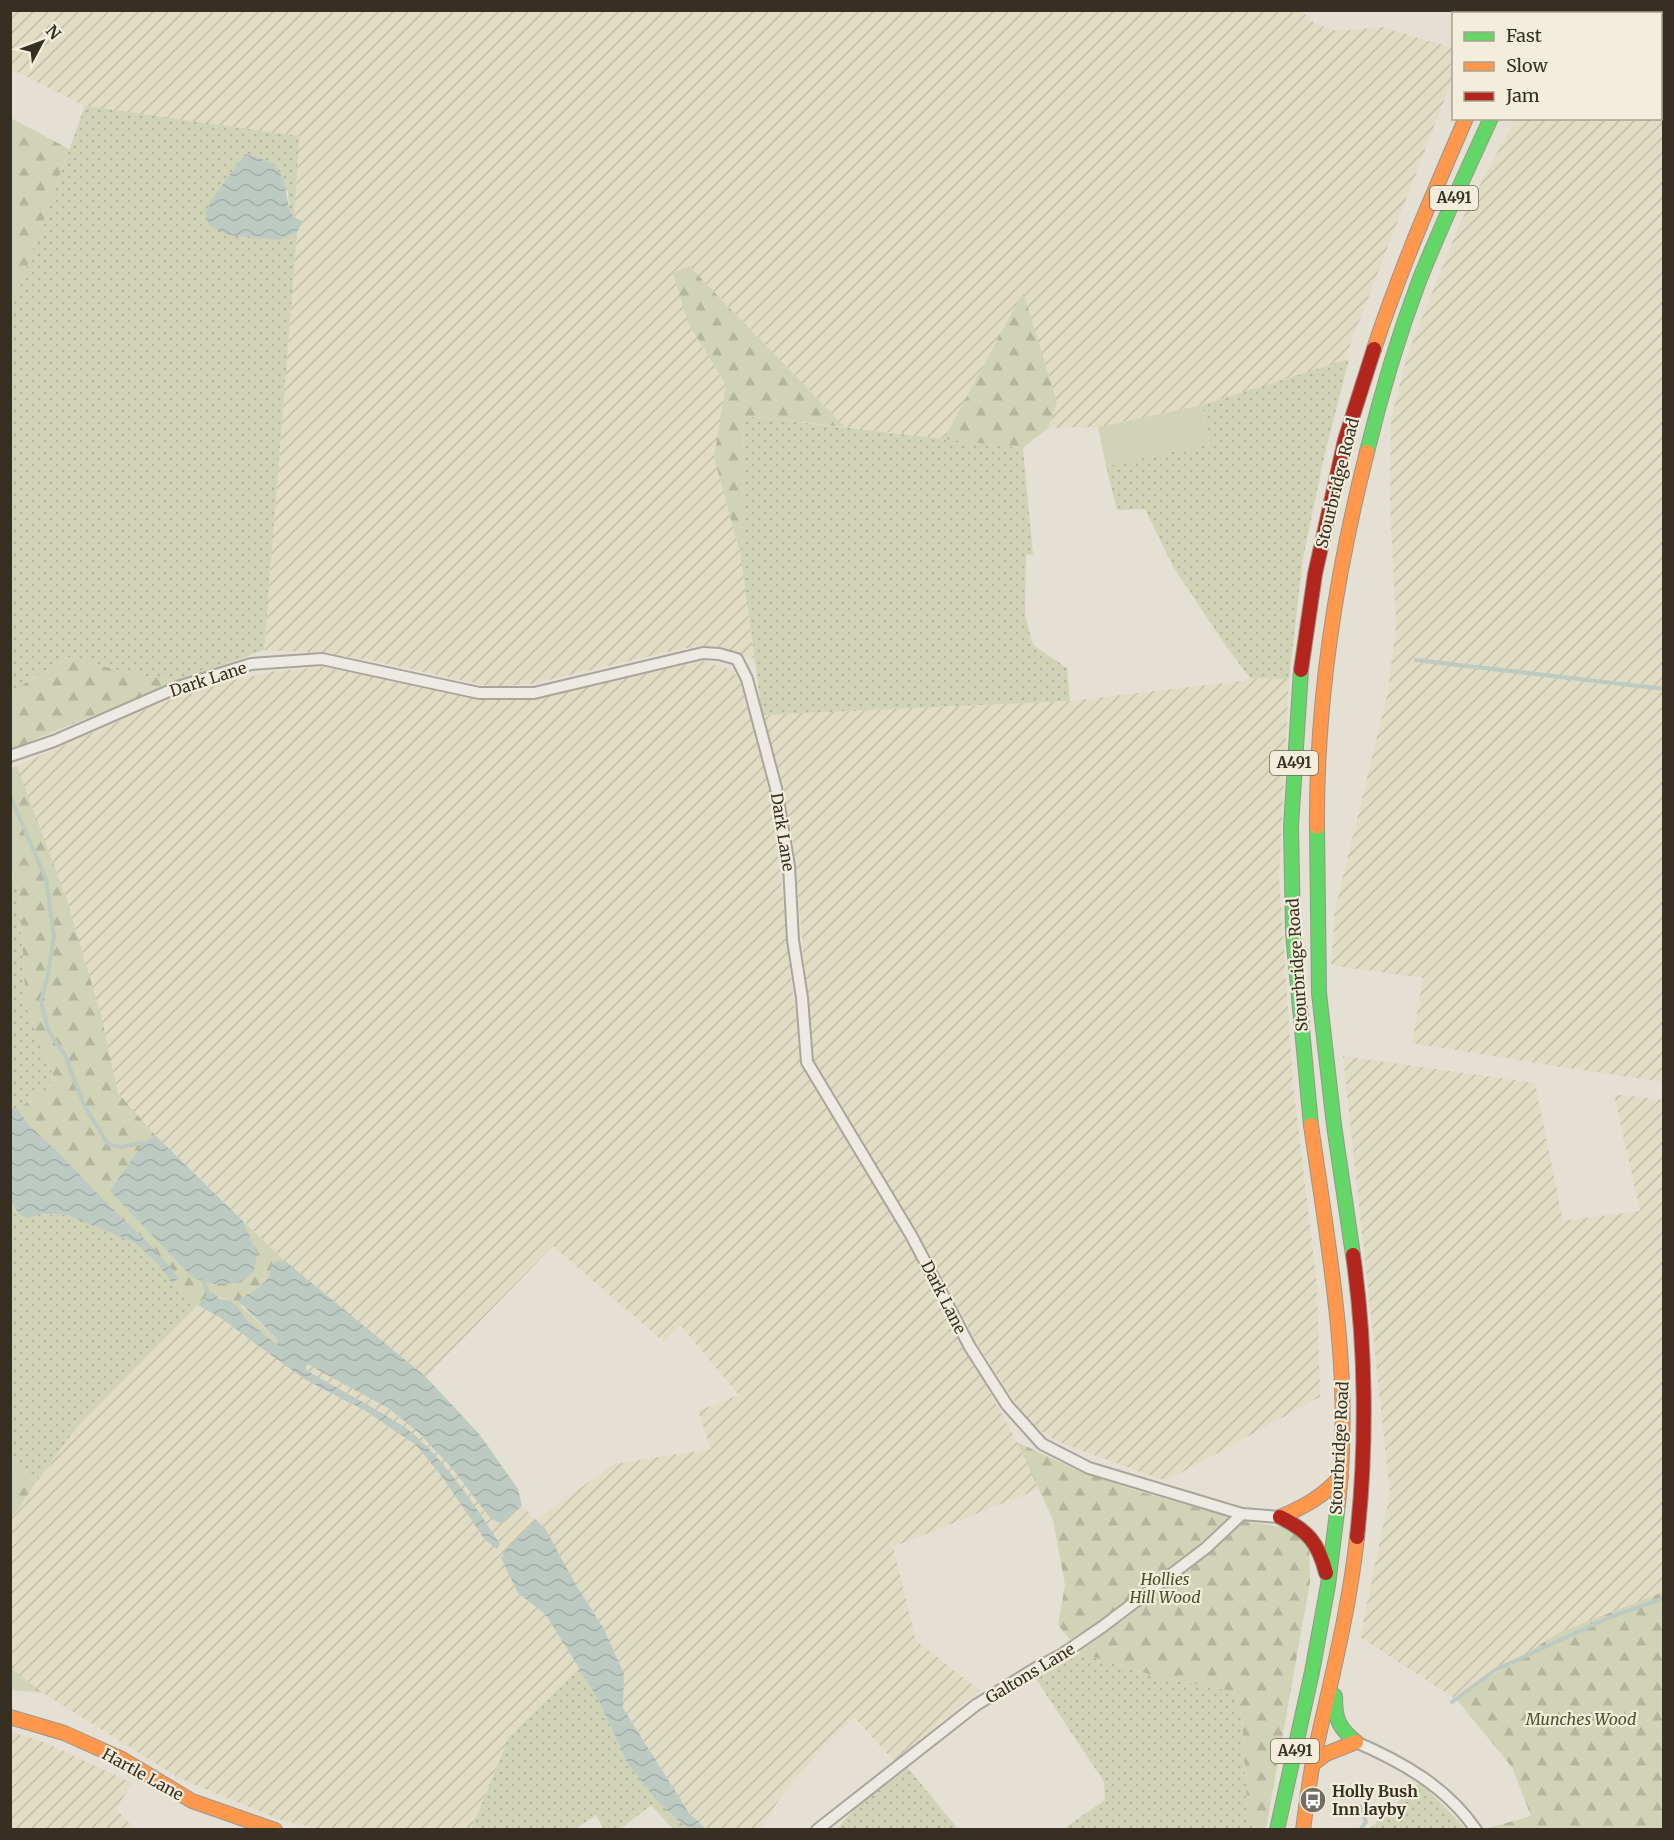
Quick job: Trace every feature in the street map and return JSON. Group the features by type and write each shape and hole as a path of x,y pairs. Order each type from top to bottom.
{"main road":[{"name":"Stourbridge Road","path":"1277,1830 1312,1672 1328,1585 1341,1476 1343,1432 1342,1363 1309,1111 1293,933 1291,826 1300,679 1315,574 1345,440 1387,311 1426,210 1465,120"},
{"name":"Stourbridge Road","path":"1303,1830 1313,1764 1351,1587 1357,1547 1363,1447 1363,1386 1357,1283 1334,1125 1319,993 1317,795 1324,682 1338,585 1353,507 1378,408 1420,280 1490,120"},
{"path":"1280,1517 1310,1505 1341,1476"},
{"path":"1280,1517 1300,1527 1314,1539 1323,1560 1328,1585"},
{"path":"1313,1764 1326,1754 1356,1742 1340,1728 1335,1719 1333,1679"},
{"name":"Hartle Lane","path":"10,1717 64,1733 122,1760 192,1801 275,1830"}],"street":[{"name":"Dark Lane","path":"10,756 54,741 178,687 251,664 322,659 479,693 534,693 703,653 737,659 747,679 778,800 789,866 793,940 802,998 807,1062 911,1235 970,1347 1007,1405 1042,1444 1089,1468 1242,1514 1280,1517"},
{"name":"Galtons Lane","path":"817,1830 976,1705 1061,1655 1102,1627 1206,1548 1242,1514"},
{"path":"1356,1742 1393,1758 1428,1780 1458,1807 1476,1830"}],"shaded area":[{"path":"1300,10 1316,24 1336,31 1382,27 1452,48 1452,80 1344,361 1202,405 1098,427 1048,428 1057,402 1023,293 944,439 845,427 689,266 688,323 726,385 714,457 741,557 754,659 717,646 685,648 531,684 493,687 365,659 264,650 297,232 303,221 294,217 299,137 85,106 11,69 10,11"},
{"path":"1598,10 1663,11 1663,1082 1412,1043 1423,978 1331,965 1335,910 1388,692 1396,626 1390,501 1391,420 1407,356 1460,223 1514,120 1662,120 1662,12 1595,12"},
{"path":"704,661 731,670 740,681 772,792 793,995 803,1065 820,1097 911,1245 1018,1444 1039,1489 893,1547 916,1641 980,1690 894,1761 854,1717 820,1750 779,1800 761,1827 752,1830 706,1829 689,1813 623,1708 624,1674 604,1629 576,1585 518,1593 545,1614 580,1668 509,1737 471,1829 319,1829 278,1819 179,1778 43,1693 11,1668 11,1519 77,1427 198,1305 222,1319 304,1379 364,1410 416,1445 443,1478 485,1540 497,1549 500,1544 487,1524 428,1449 404,1427 306,1370 307,1364 388,1408 418,1432 451,1467 491,1519 500,1523 507,1520 522,1506 536,1520 614,1464 711,1449 698,1411 739,1395 681,1326 664,1342 553,1246 426,1377 284,1260 155,1135 118,1093 101,1015 66,897 17,766 151,707 211,685 275,671 323,667 489,699 539,696"},
{"path":"1250,678 1289,679 1279,876 1293,1084 1317,1285 1320,1397 1166,1481 1058,1442 1029,1423 980,1348 899,1203 813,1059 793,839 762,715 1070,701 1242,681"},
{"path":"1343,1056 1535,1083 1563,1221 1640,1211 1614,1094 1663,1100 1663,1592 1558,1633 1456,1699 1360,1637 1390,1493"},
{"path":"11,1732 44,1742 132,1783 116,1809 135,1829 11,1829"}],"green space":[{"path":"85,106 299,136 294,217 289,210 288,191 245,154 216,193 280,240 297,232 264,650 178,681 129,673 68,657 11,692 10,312"},
{"path":"11,118 69,149 11,312"},
{"path":"689,266 845,427 744,416 741,557 714,457 726,385 688,323 673,273"},
{"path":"1023,292 1057,402 1048,428 1023,448 944,439"},
{"path":"1349,359 1325,453 1303,558 1289,679 1250,678 1174,568 1145,509 1117,510 1106,466 1210,444 1202,405"},
{"path":"1202,405 1210,444 1106,466 1098,427"},
{"path":"744,416 1023,448 1033,555 1026,554 1025,615 1033,645 1067,668 1070,701 762,715 741,557"},
{"path":"68,657 129,673 178,681 11,749 11,692"},
{"path":"17,766 66,897 101,1015 118,1093 155,1135 143,1143 257,1253 243,1221 284,1260 273,1262 262,1284 241,1298 241,1306 278,1340 277,1346 246,1319 236,1305 229,1300 208,1294 198,1305 172,1283 179,1278 152,1246 29,1125 18,1109 50,1086 53,1075 26,1007 19,890 11,871 10,768"},
{"path":"10,871 19,890 26,1007 53,1075 50,1086 18,1109 10,1108"},
{"path":"10,1202 19,1214 67,1215 135,1243 157,1263 172,1283 198,1305 77,1427 36,1483 11,1463"},
{"name":"Hollies Hill Wood","path":"1017,1442 1079,1471 1131,1489 1243,1521 1300,1530 1309,1545 1310,1582 1266,1829 1253,1829 1247,1802 1242,1717 1232,1691 1158,1677 1081,1653 1058,1625 1065,1585 1053,1520"},
{"path":"11,1463 36,1483 11,1519"},
{"name":"Munches Wood","path":"1663,1592 1663,1829 1488,1829 1531,1816 1512,1767 1456,1699 1558,1633"},
{"path":"1081,1653 1158,1677 1232,1691 1242,1717 1247,1802 1253,1829 1063,1829 1105,1800 1104,1782 1036,1679"},
{"path":"11,1668 43,1693 11,1690"},
{"path":"580,1668 598,1699 628,1764 657,1801 620,1829 604,1829 596,1815 575,1829 471,1830 509,1737"},
{"path":"908,1768 958,1829 836,1830 855,1808"},
{"path":"1420,1782 1466,1829 1368,1830"},
{"path":"657,1801 688,1829 673,1829 651,1805"}],"water":[{"path":"245,154 269,162 278,171 285,185 291,213 303,221 297,232 280,240 228,235 209,225 205,212"},
{"path":"11,1108 18,1109 29,1125 152,1246 179,1278 172,1283 157,1263 135,1243 67,1215 41,1214 28,1218 19,1214 11,1202"},
{"path":"155,1135 243,1221 257,1253 254,1271 240,1283 214,1284 193,1278 110,1191 143,1143"},
{"path":"284,1260 426,1377 480,1435 518,1489 522,1506 507,1520 500,1523 491,1519 451,1467 418,1432 388,1408 307,1364 306,1370 379,1411 416,1436 456,1480 500,1544 497,1549 485,1540 443,1478 416,1445 364,1410 304,1379 222,1319 198,1305 208,1294 213,1293 220,1299 229,1300 236,1305 246,1319 277,1345 278,1340 238,1301 265,1282 273,1262"},
{"path":"536,1520 546,1530 576,1585 604,1629 624,1674 623,1708 689,1813 706,1829 688,1829 657,1801 628,1764 598,1699 545,1614 518,1593 501,1558 505,1551"}],"waterway":[{"path":"1416,660 1664,689"},
{"path":"10,796 46,879 54,937 41,1001 48,1030 65,1055 84,1105 108,1144 120,1147 143,1143"},
{"path":"204,1281 208,1294"},
{"path":"1452,1702 1495,1670 1608,1618 1664,1598"},
{"path":"1360,1806 1366,1822 1360,1830"}],"traffic: fast":[{"path":"1367,452 1390,366 1419,281 1490,120"},
{"path":"1301,670 1291,826 1293,933 1311,1125"},
{"path":"1317,827 1319,993 1334,1125 1353,1255"},
{"path":"1277,1830 1312,1672 1328,1585 1338,1504"},
{"path":"1335,1696 1339,1722 1345,1732 1356,1742"}],"traffic: slow":[{"path":"1374,349 1406,261 1465,120"},
{"path":"1317,827 1320,732 1330,638 1346,544 1367,452"},
{"path":"1311,1125 1337,1314 1341,1361 1343,1409 1338,1504"},
{"path":"1280,1517 1313,1500 1341,1476"},
{"path":"1303,1830 1313,1762 1344,1622 1357,1537"},
{"path":"10,1717 64,1733 122,1759 192,1801 275,1830"},
{"path":"1313,1764 1326,1754 1356,1742"}],"traffic: jam":[{"path":"1301,670 1315,574 1345,440 1374,349"},
{"path":"1353,1255 1361,1324 1364,1396 1357,1537"},
{"path":"1280,1517 1298,1527 1315,1545 1326,1573"}],"place":[{"name":"Holly Bush Inn layby","path":"1313,1800"}]}
